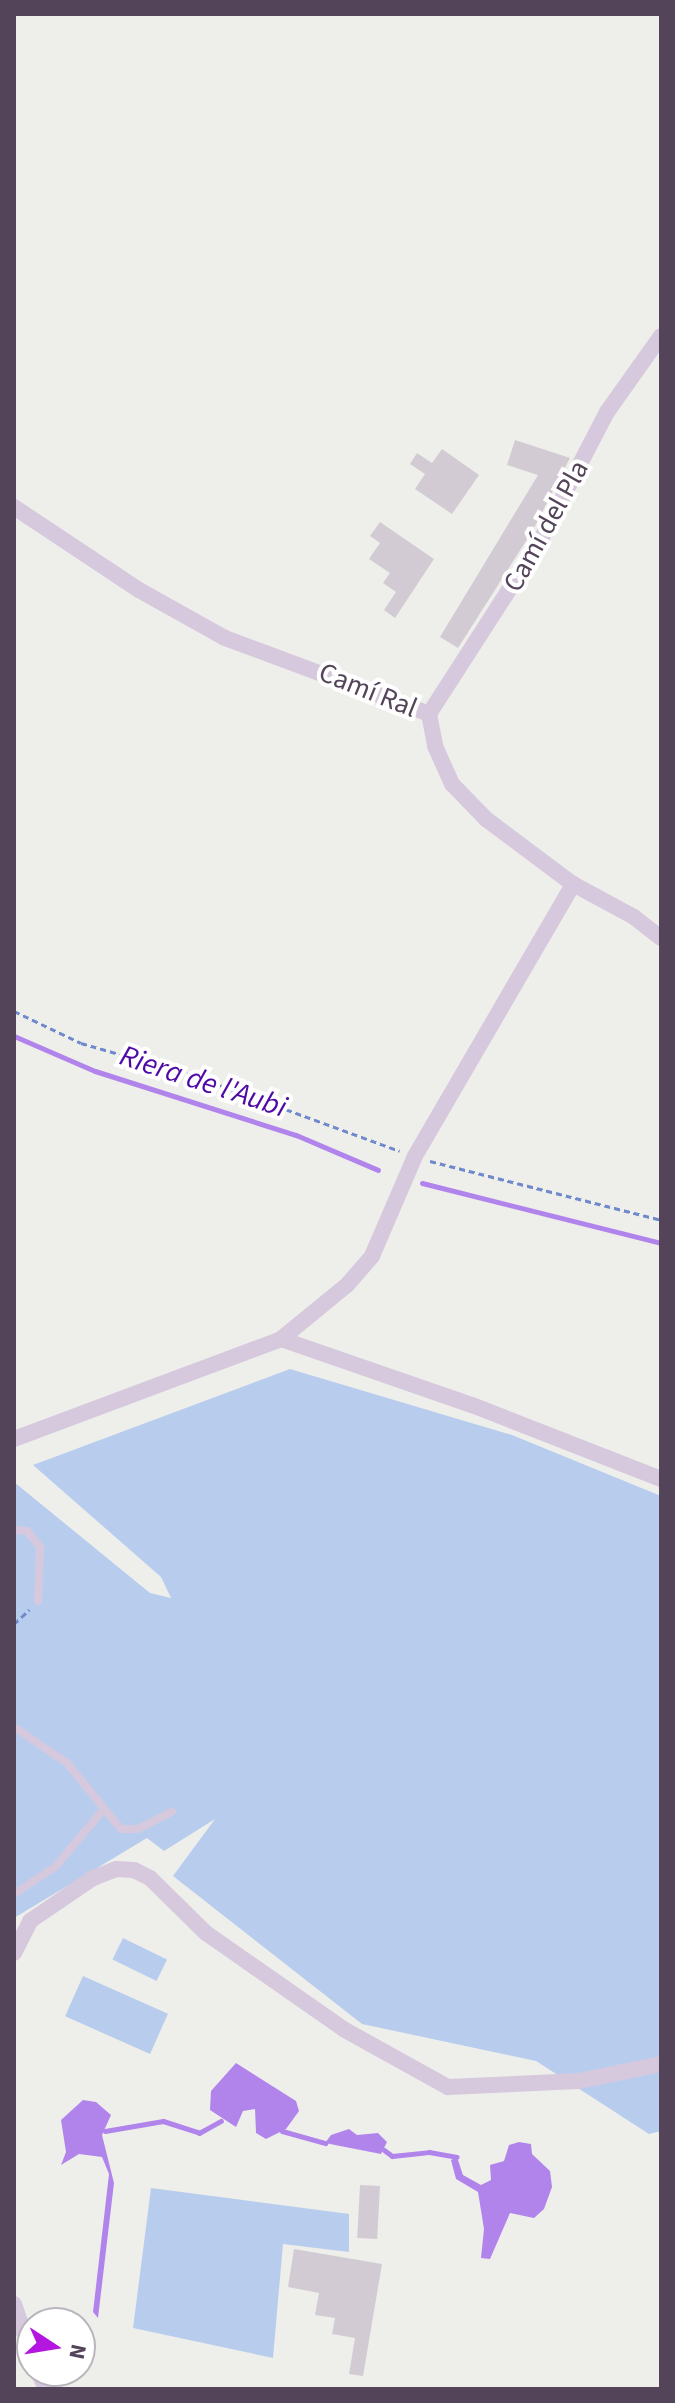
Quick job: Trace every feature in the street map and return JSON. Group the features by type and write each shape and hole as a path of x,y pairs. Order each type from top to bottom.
{"street":[{"name":"Camí del Pla","path":"429,714 538,545 607,412 661,336"},
{"name":"Camí Ral","path":"14,507 139,590 225,638 429,714 435,746 452,784 486,819 573,884 634,917 661,938"},
{"path":"14,1439 281,1339 347,1285 372,1256 415,1156 573,884"},
{"path":"281,1339 472,1405 661,1479"},
{"path":"15,1947 30,1921 93,1878 116,1869 134,1870 150,1878 206,1933 345,2030 448,2087 579,2081 661,2064"}],"lane":[{"path":"14,1530 27,1531 40,1547 38,1601"},
{"path":"14,1727 67,1763 121,1829 138,1829 172,1812"},
{"path":"14,1894 55,1867 103,1810"}],"path":[{"path":"14,1011 81,1043 192,1075 466,1173 661,1220"},
{"path":"14,1624 38,1601"}],"shaded area":[{"path":"290,1369 512,1435 661,1496 661,2131 649,2134 536,2061 362,2024 173,1876 215,1819 164,1851 147,1838 14,1918 14,1482 150,1593 171,1598 161,1577 33,1465"},
{"path":"123,1938 167,1959 157,1981 112,1960"},
{"path":"83,1976 168,2014 150,2054 65,2016"},
{"path":"236,2063 296,2101 299,2111 286,2129 266,2139 256,2133 255,2109 243,2111 236,2127 210,2110 211,2091"},
{"path":"83,2100 96,2102 111,2115 102,2135 114,2183 98,2318 94,2307 109,2174 102,2157 79,2154 61,2165 66,2152 61,2120"},
{"path":"349,2129 357,2135 378,2133 387,2142 381,2154 325,2143 331,2135"},
{"path":"519,2142 531,2144 532,2154 550,2171 552,2187 544,2209 534,2218 510,2213 490,2259 481,2258 484,2229 478,2192 456,2179 451,2160 457,2157 463,2175 481,2185 491,2180 490,2165 504,2161 509,2145"},
{"path":"151,2188 349,2214 349,2252 283,2244 273,2358 133,2328"}],"building":[{"path":"515,440 570,458 533,530 458,648 440,637 538,475 507,465"},
{"path":"442,449 479,475 452,514 415,489 425,474 410,464 417,453 432,463"},
{"path":"380,522 434,559 395,618 384,610 396,592 383,583 390,573 369,559 380,543 370,536"},
{"path":"360,2185 380,2186 377,2239 357,2238"},
{"path":"294,2249 382,2264 363,2376 349,2374 355,2338 332,2334 335,2318 315,2315 319,2293 288,2287"}],"waterway":[{"name":"Riera de l'Aubi","path":"14,1036 95,1071 296,1135 378,1170"},
{"name":"Riera de l'Aubi","path":"422,1183 661,1243"},
{"path":"105,2131 163,2121 199,2133 221,2121"},
{"path":"282,2131 325,2143"},
{"path":"384,2150 392,2156 429,2152 457,2157"}]}
